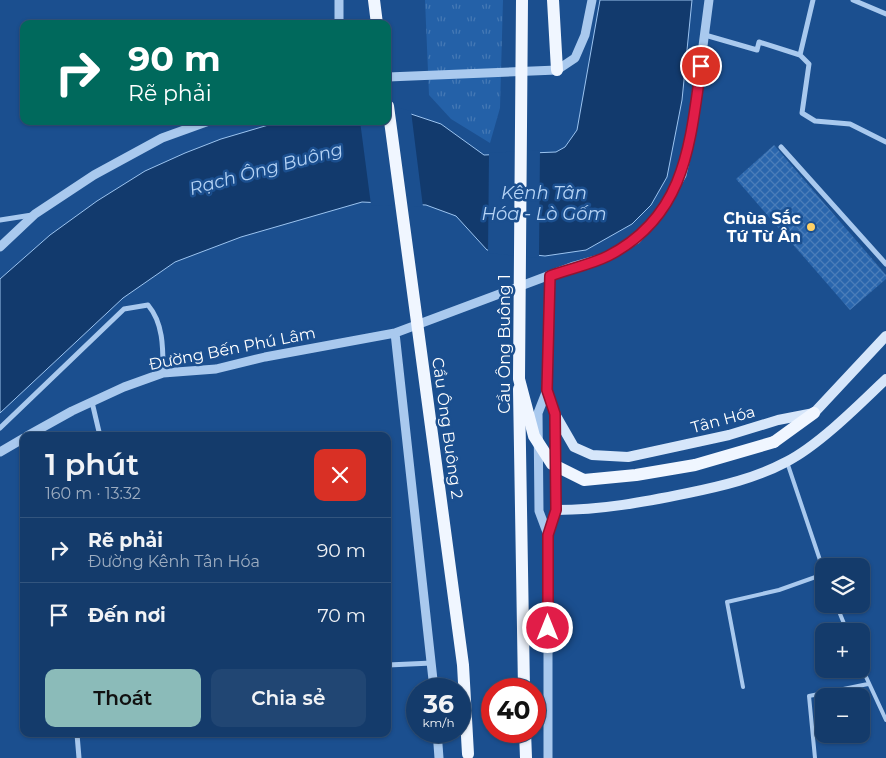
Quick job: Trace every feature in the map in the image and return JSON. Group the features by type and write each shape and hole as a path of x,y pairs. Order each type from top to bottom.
{"main road":[{"path":"374,0 376,20"},
{"name":"Cầu Ông Buông 1","path":"522,0 519,379 524,678"},
{"path":"553,0 557,70"},
{"name":"Cầu Ông Buông 2","path":"391,125 463,664 468,756"},
{"path":"519,379 534,436 552,464 584,480 636,475 694,465 774,442 814,413 886,336"},
{"path":"556,510 624,507 726,486 788,462 885,381"},
{"name":"Tân Hóa","path":"555,414 574,447 592,455 628,457 728,435 778,420 814,413"},
{"path":"525,743 526,758"}],"street":[{"path":"339,0 339,20"},
{"path":"391,77 557,70 575,58 585,36 592,0"},
{"name":"Đường Bến Phú Lâm","path":"35,432 124,387 163,373 216,369 264,357 395,333 606,257 637,238 660,213 682,175 692,130 709,0"},
{"path":"800,55 813,0"},
{"path":"853,0 886,14"},
{"path":"705,36 757,50 759,42 800,55 809,64 802,112 815,121 850,124 886,142"},
{"path":"0,247 35,214 94,175 153,143 199,125"},
{"path":"781,147 886,264"},
{"path":"0,220 35,214"},
{"path":"548,535 539,511 538,413 547,390 550,276"},
{"path":"0,428 124,309 148,305 157,316 163,351 163,373"},
{"path":"395,333 434,678"},
{"path":"547,390 555,414 556,510 548,535 548,758"},
{"path":"92,402 99,432"},
{"path":"0,452 20,440"},
{"path":"391,665 433,663"},
{"path":"78,737 79,758"},
{"path":"438,743 439,758"}],"lane":[{"path":"788,462 819,558"},
{"path":"743,687 727,602 779,590 815,576"},
{"path":"866,678 886,720"},
{"path":"815,758 809,696 868,684"}],"green space":[{"path":"425,0 503,0 500,108 490,143 451,119 429,95"}],"water":[{"name":"Kênh Tân Hóa - Lò Gốm","path":"600,0 692,0 682,100 667,177 651,205 632,224 586,250 545,256 487,250 456,216 426,205 362,202 241,237 175,262 123,298 0,413 0,279 50,235 97,201 145,171 221,139 268,125 391,125 391,118 399,110 441,124 484,155 556,152 565,147 577,130"}],"pier":[{"path":"391,106 411,111 423,207 371,205 361,125 391,125"},
{"path":"540,150 539,258 488,253 489,153"}],"building":[{"name":"Chùa Sắc Tứ Từ Ân","path":"774,145 886,275 886,279 850,310 736,179"}],"place":[{"name":"Chùa Sắc Tứ Từ Ân","path":"811,227"}],"route":[{"path":"548,628 548,535 556,510 555,414 547,390 550,276 574,266 606,257 637,238 660,213 682,175 692,130 701,66"}],"water label":[{"name":"Rạch Ông Buông","path":"266,169"}]}
